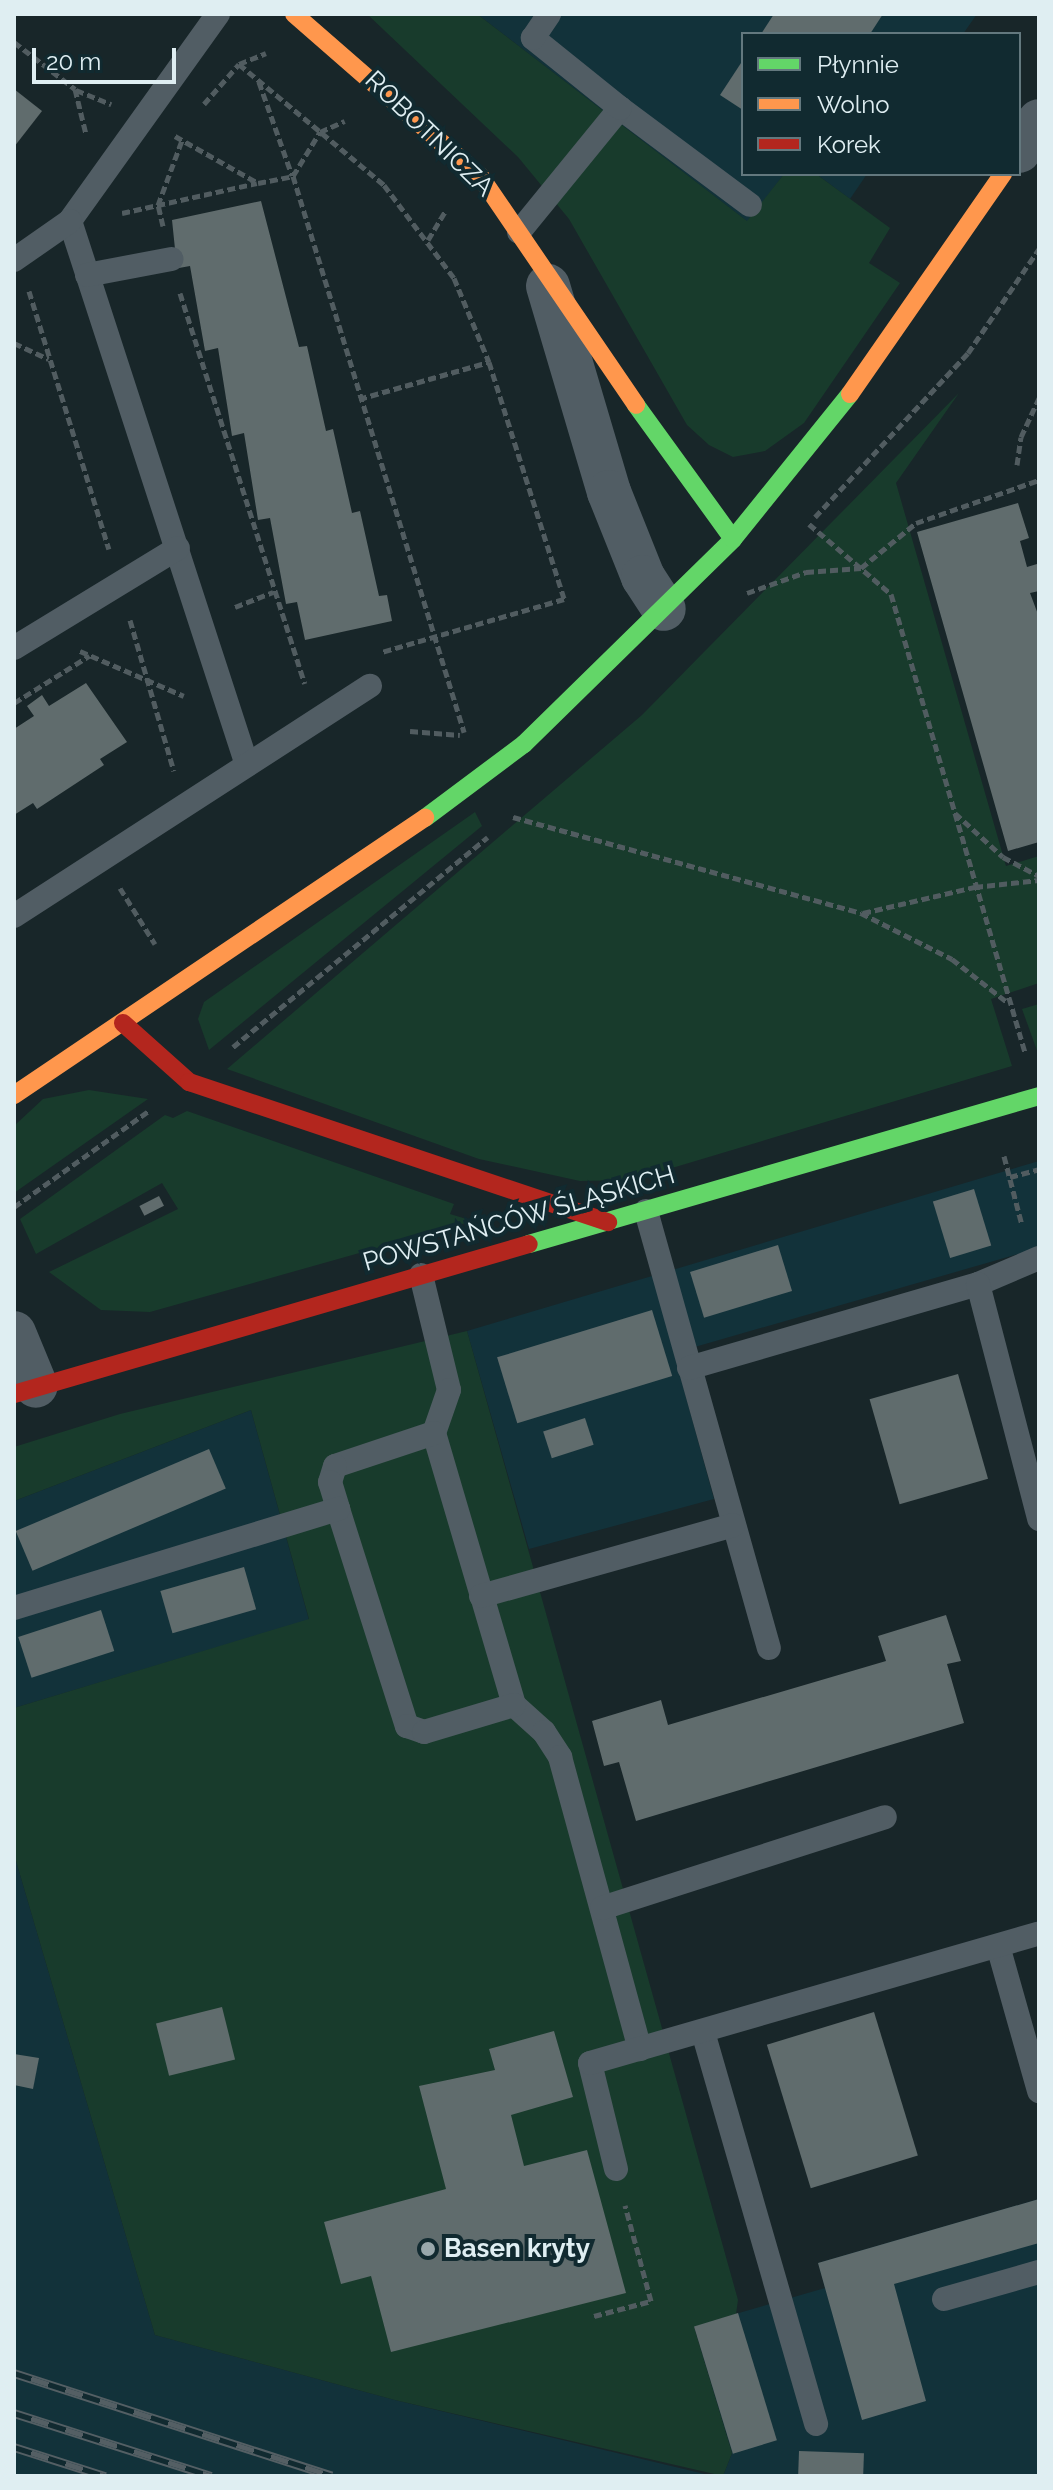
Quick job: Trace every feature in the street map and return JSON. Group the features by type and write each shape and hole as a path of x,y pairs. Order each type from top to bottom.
{"street":[{"name":"ROBOTNICZA","path":"294,14 480,176 543,272 602,351 680,471 733,539"},
{"path":"1021,148 1039,121"},
{"path":"14,1095 470,788 524,744 733,539 881,355 1002,176"},
{"name":"ROBOTNICZA","path":"543,272 609,492 643,577 664,609"},
{"path":"123,1023 189,1082 608,1222"},
{"name":"POWSTAŃCÓW ŚLĄSKICH","path":"25,1390 1039,1096"},
{"path":"14,1333 25,1390"}],"lane":[{"path":"14,260 70,221 218,14"},
{"path":"320,35 335,14"},
{"path":"549,14 533,38 620,108 750,205"},
{"path":"519,232 620,108"},
{"path":"70,221 247,765"},
{"path":"87,275 172,259"},
{"path":"14,648 178,548"},
{"path":"14,916 370,686"},
{"path":"646,1211 769,1648"},
{"path":"689,1368 978,1284 1035,1259"},
{"path":"421,1275 449,1390 434,1433 514,1705 555,1744 640,2049"},
{"path":"978,1284 1039,1519"},
{"path":"434,1433 335,1466 330,1482 407,1726 424,1732 514,1705"},
{"path":"14,1608 338,1509"},
{"path":"481,1596 733,1525"},
{"path":"602,1908 885,1817"},
{"path":"616,2169 590,2063 1039,1933"},
{"path":"998,1946 1039,2091"},
{"path":"703,2032 816,2424"},
{"path":"944,2299 1039,2272"}],"path":[{"path":"14,42 75,89 115,106"},
{"path":"196,112 239,64 273,50"},
{"path":"239,64 384,185 454,278 489,362 564,599"},
{"path":"259,81 293,176 359,399 465,735 410,731"},
{"path":"75,89 89,142"},
{"path":"166,147 186,124"},
{"path":"120,205 111,216 293,176 320,132"},
{"path":"175,136 258,183"},
{"path":"182,140 158,205 195,350 273,592 310,691"},
{"path":"428,240 450,203"},
{"path":"14,343 51,360"},
{"path":"359,399 489,362"},
{"path":"1017,465 1021,437 1039,398"},
{"path":"738,597 806,572 861,568 916,523 1039,480"},
{"path":"809,524 891,594 1008,1002 1028,1061"},
{"path":"234,604 273,592"},
{"path":"38,634 197,702"},
{"path":"14,703 90,655"},
{"path":"954,812 1003,857 1039,878"},
{"path":"513,817 861,913 952,959 1008,1002"},
{"path":"861,913 975,887 1039,878"},
{"path":"120,887 180,985"},
{"path":"14,1207 164,1099"},
{"path":"1004,1156 1035,1259"},
{"path":"1010,1177 1039,1169"},
{"path":"594,2316 651,2301 616,2169"}],"shaded area":[{"path":"477,14 977,14 964,32 741,32 741,176 782,176 748,222"},
{"path":"819,176 866,176 850,199"},
{"path":"1039,1161 1039,1248 674,1353 714,1499 529,1549 467,1331"},
{"path":"251,1410 309,1620 14,1708 14,1501"},
{"path":"14,1854 155,2335 395,2400 713,2476 14,2476"},
{"path":"1039,2199 1039,2476 723,2476 732,2453 694,2326 825,2288 818,2263"}],"green space":[{"path":"367,14 477,14 747,221 782,176 819,176 890,228 869,263 900,283 804,423 765,451 733,457 709,445 687,425 569,219 518,157"},
{"path":"959,393 896,483 1006,866 1039,856 1039,983 991,999 1012,1066 632,1180 580,1181 479,1159 227,1069 642,715"},
{"path":"475,812 482,826 209,1050 198,1019 204,1002"},
{"path":"1039,1004 1039,1056 1022,1009"},
{"path":"89,1090 148,1099 14,1193 14,1126 43,1099"},
{"path":"187,1111 454,1204 450,1214 473,1221 150,1312 101,1310 49,1272 178,1209 162,1183 36,1254 20,1219 165,1115 173,1118"},
{"path":"467,1331 738,2300 736,2314 694,2327 732,2453 723,2476 395,2400 155,2335 14,1854 14,1708 309,1619 251,1410 14,1501 14,1447 120,1414"}],"building":[{"path":"774,14 883,14 871,32 762,32"},
{"path":"741,63 741,109 720,95"},
{"path":"14,89 42,111 14,147"},
{"path":"261,201 299,347 307,346 326,431 333,429 352,513 360,511 379,596 387,595 392,621 305,640 297,602 286,604 270,518 258,520 244,433 232,436 218,348 205,351 190,266 179,268 172,220"},
{"path":"1018,503 1029,538 1020,541 1027,567 1037,564 1039,572 1039,591 1030,593 1039,617 1039,842 1008,851 917,532"},
{"path":"86,683 127,742 100,759 104,765 37,809 33,803 14,815 14,729 34,716 27,706 42,695 49,706"},
{"path":"974,1189 991,1245 950,1258 933,1202"},
{"path":"159,1196 164,1206 144,1216 139,1206"},
{"path":"778,1245 792,1291 704,1318 690,1272"},
{"path":"652,1310 672,1376 517,1423 497,1357"},
{"path":"958,1374 988,1479 900,1504 870,1399"},
{"path":"585,1418 594,1445 552,1458 543,1432"},
{"path":"209,1449 226,1489 32,1571 16,1531"},
{"path":"244,1567 256,1609 172,1633 160,1591"},
{"path":"101,1610 114,1651 32,1678 18,1637"},
{"path":"946,1615 961,1661 947,1664 964,1723 636,1821 619,1762 604,1766 592,1721 661,1700 668,1725 886,1661 878,1636"},
{"path":"222,2007 235,2059 169,2076 156,2023"},
{"path":"874,2012 918,2155 811,2188 767,2045"},
{"path":"554,2031 573,2097 511,2115 524,2166 587,2150 626,2293 391,2352 371,2276 341,2284 324,2222 446,2189 419,2086 495,2070 489,2049"},
{"path":"14,2054 39,2058 33,2089 14,2085"},
{"path":"1039,2199 1039,2243 894,2284 926,2401 862,2420 818,2263"},
{"path":"738,2313 777,2440 733,2454 694,2326"},
{"path":"799,2451 864,2453 863,2476 798,2476"}],"railway":[{"path":"14,2373 332,2476"},
{"path":"14,2413 211,2476"},
{"path":"14,2447 105,2476"}],"traffic: fast":[{"path":"425,818 524,744 733,539 850,394"},
{"path":"636,405 733,539"},
{"path":"529,1244 1039,1096"}],"traffic: slow":[{"path":"294,14 480,176 636,405"},
{"path":"850,394 1002,176"},
{"path":"14,1095 425,818"}],"traffic: jam":[{"path":"123,1023 189,1082 608,1222"},
{"path":"14,1394 529,1244"}],"place":[{"name":"Basen kryty","path":"428,2249"}]}
